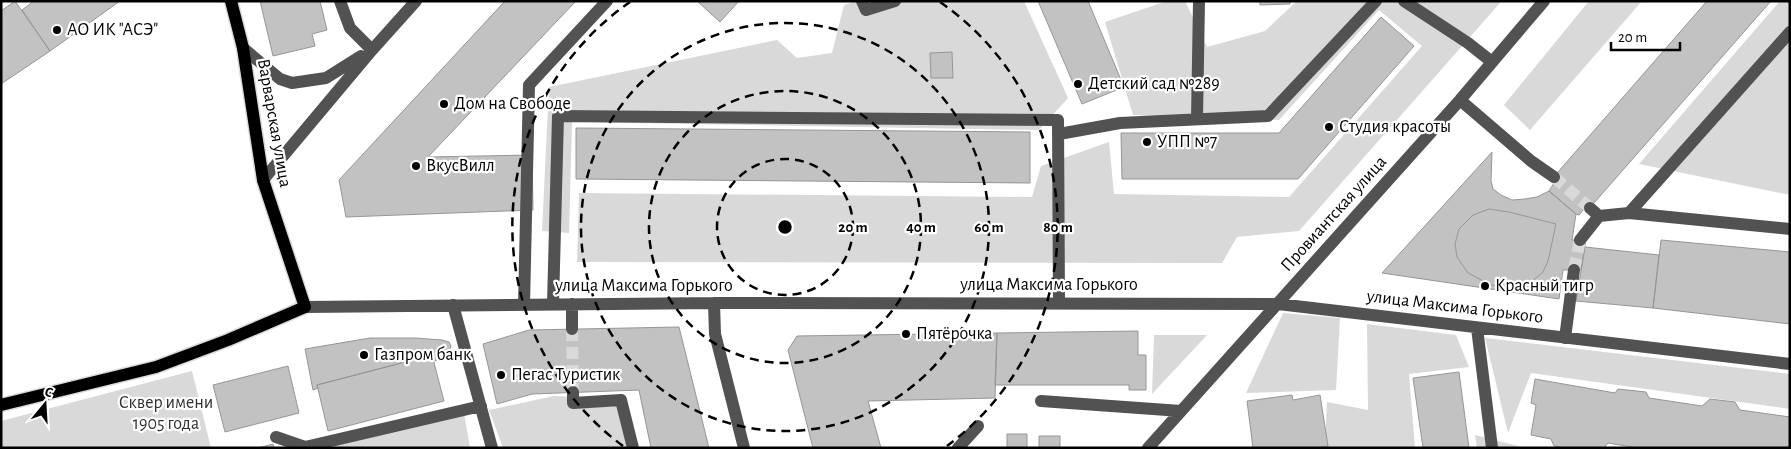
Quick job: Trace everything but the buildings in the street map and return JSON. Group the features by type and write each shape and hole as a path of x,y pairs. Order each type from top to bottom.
{"main road":[{"name":"Варварская улица","path":"231,1 243,48 263,180 305,307"},
{"path":"1,405 156,367 228,340 305,307"}],"street":[{"path":"340,1 350,28 372,50"},
{"path":"263,180 372,50 416,1"},
{"path":"524,305 529,85 607,1"},
{"path":"864,6 895,1"},
{"path":"1197,120 1199,1"},
{"path":"1059,134 1120,123 1268,116 1376,1"},
{"path":"1404,1 1492,62"},
{"name":"Провиантская улица","path":"1148,448 1460,100 1544,1"},
{"path":"1629,213 1790,32"},
{"path":"243,48 280,79 292,83 326,78 372,50"},
{"path":"1460,100 1554,177"},
{"path":"553,304 558,116 1058,120 1059,302"},
{"path":"1580,240 1594,212 1629,213 1790,229"},
{"path":"1564,338 1574,270"},
{"name":"улица Максима Горького","path":"305,307 714,303 1059,302 1278,304 1790,364"},
{"path":"714,303 715,334 744,448"},
{"path":"572,304 572,329"},
{"path":"453,305 492,448"},
{"path":"1477,328 1492,448"},
{"path":"573,392 573,403 621,400 633,448"},
{"path":"1041,401 1181,411"},
{"path":"276,437 305,447 481,406"},
{"path":"958,448 978,426"}],"green space":[{"path":"857,1 1024,1 1068,98 1039,130 572,122 569,233 542,231 549,87 777,40 797,58 832,53 844,5"},
{"path":"1167,1 1185,1 1207,47 1265,31 1297,1 1497,1 1500,3 1299,231 1237,237 1222,263 577,262 579,193 1032,197 1041,166 1109,142 1114,194 1289,197 1422,46 1379,10 1279,120 1133,115 1105,22"},
{"path":"1589,1 1642,1 1530,130 1504,105"},
{"path":"1780,1 1790,1 1790,195 1639,164"},
{"path":"1283,313 1340,318 1336,390 1246,393"},
{"path":"1367,324 1456,335 1469,367 1409,374 1415,448 1325,448 1327,402 1368,410"},
{"path":"1154,335 1207,335 1152,394"},
{"path":"1485,338 1790,374 1790,409 1531,373 1508,433"},
{"name":"Сквер имени 1905 года","path":"192,371 211,448 1,448 1,421"},
{"path":"554,396 616,399 628,448 503,448 489,410"},
{"path":"464,413 470,448 283,447"},
{"path":"1475,435 1522,447 1523,448 1477,448"}],"tunnel":[{"path":"1554,177 1590,208"},
{"path":"1574,270 1580,240"},
{"path":"572,329 573,392"}],"place":[{"name":"АО ИК \"АСЭ\"","path":"57,30"},
{"name":"Детский сад №289","path":"1078,84"},
{"name":"Дом на Свободе","path":"444,104"},
{"name":"Студия красоты","path":"1329,127"},
{"name":"УПП №7","path":"1147,142"},
{"name":"ВкусВилл","path":"416,166"},
{"name":"Красный тигр","path":"1485,286"},
{"name":"Пятёрочка","path":"906,334"},
{"name":"Газпром банк","path":"364,355"},
{"name":"Пегас Туристик","path":"501,375"}]}
